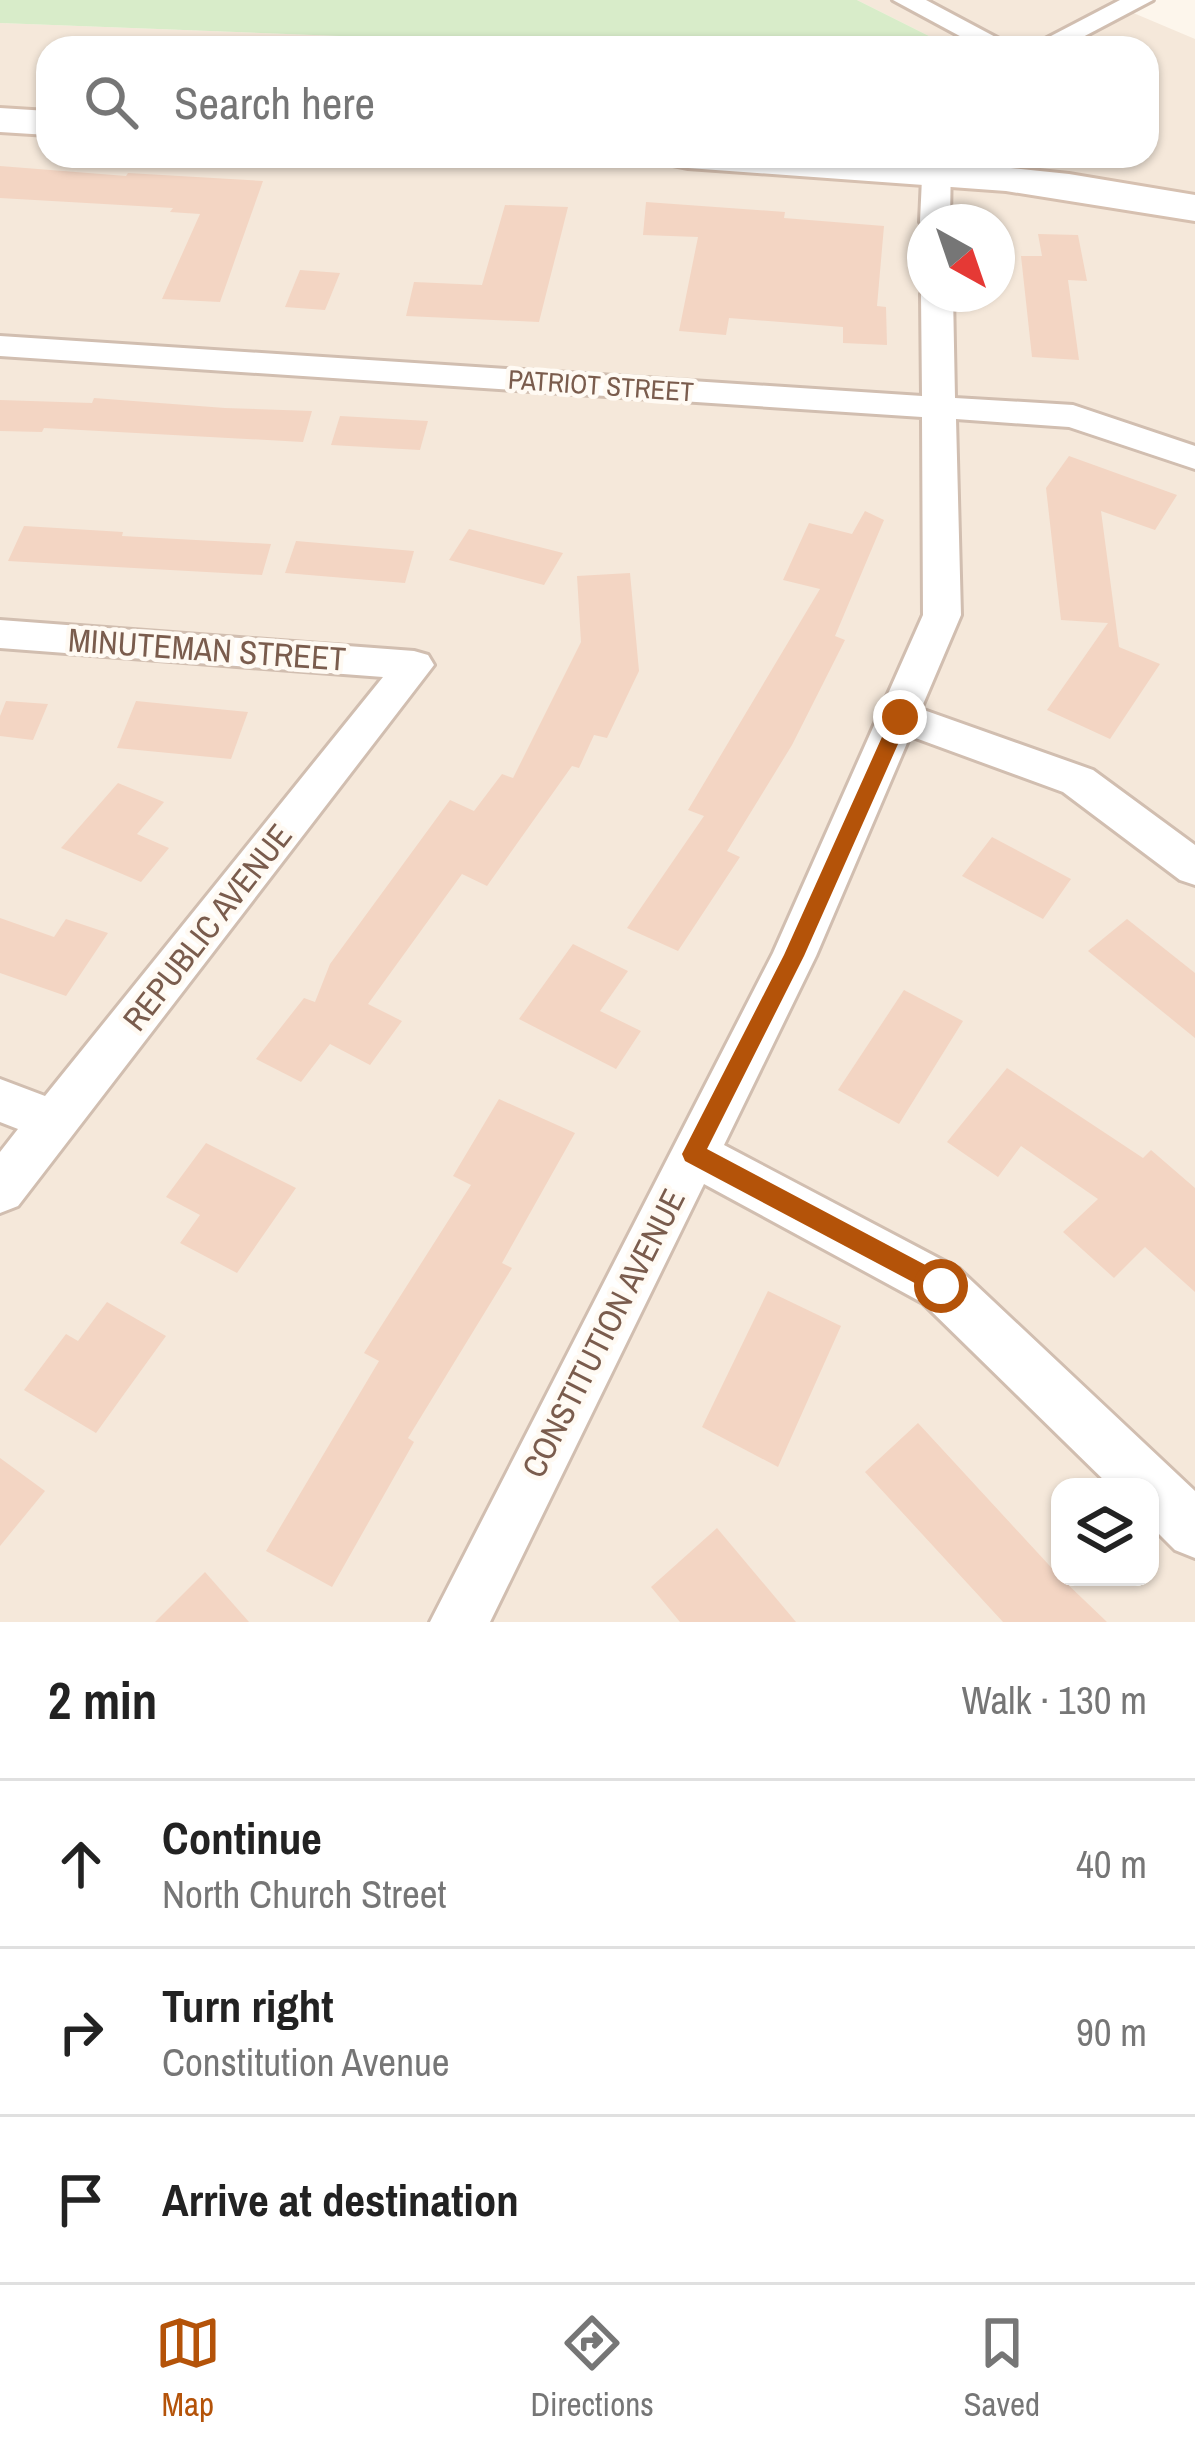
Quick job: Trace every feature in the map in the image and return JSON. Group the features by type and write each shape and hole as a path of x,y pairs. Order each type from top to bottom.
{"main road":[{"path":"0,120 36,122"},
{"path":"971,168 1195,208"}],"street":[{"path":"907,0 979,36"},
{"path":"1066,36 1140,0"},
{"path":"935,168 935,204"},
{"name":"CONSTITUTION AVENUE","path":"459,1622 794,956 942,615 937,312"},
{"name":"PATRIOT STREET","path":"0,346 1072,416 1195,458"},
{"name":"MINUTEMAN STREET","path":"0,634 414,664"},
{"name":"REPUBLIC AVENUE","path":"0,1190 414,664"},
{"path":"900,717 1078,781 1195,868"},
{"path":"0,1100 52,1121"},
{"path":"693,1154 941,1286 1195,1530"}],"shaded area":[{"path":"857,0 1140,0 1124,9 1195,39 1195,1622 0,1622 0,23 342,36 36,36 36,168 1159,168 1159,36 929,36"}],"green space":[{"path":"0,0 857,0 929,36 342,36 0,23"}],"building":[{"path":"0,166 263,181 220,302 162,299 200,214 170,212 173,208 0,198"},
{"path":"646,202 785,212 784,218 884,226 877,306 886,307 887,345 843,343 843,327 729,318 726,335 679,331 698,237 643,235"},
{"path":"505,205 568,207 539,322 406,316 414,282 482,285"},
{"path":"1038,234 1078,235 1087,281 1068,280 1079,360 1032,357 1021,256 1042,256"},
{"path":"300,270 340,273 325,310 285,307"},
{"path":"94,398 312,411 303,442 44,428 42,432 0,431 0,400 92,403"},
{"path":"340,416 428,421 420,450 331,445"},
{"path":"1069,456 1177,495 1155,530 1101,511 1119,647 1160,664 1110,739 1047,710 1108,623 1061,620 1046,488"},
{"path":"865,511 884,520 835,636 845,640 792,745 727,851 740,857 678,951 627,928 704,816 688,810 820,589 783,580 809,523 852,534"},
{"path":"24,526 271,544 262,575 8,561"},
{"path":"469,529 563,553 544,585 449,560"},
{"path":"296,541 414,551 405,583 285,573"},
{"path":"630,573 639,671 607,738 594,735 579,768 572,766 487,886 462,874 368,1004 402,1021 370,1065 330,1044 301,1082 256,1059 304,998 315,1002 330,964 450,800 474,811 502,774 513,778 581,642 577,576"},
{"path":"6,701 48,704 33,740 0,736"},
{"path":"136,701 248,712 231,759 117,748"},
{"path":"118,783 164,802 137,834 169,848 141,882 61,848"},
{"path":"992,837 1071,879 1043,919 962,876"},
{"path":"0,918 54,937 66,919 108,933 66,996 0,973"},
{"path":"1127,919 1195,973 1195,1038 1088,951"},
{"path":"573,944 628,971 600,1011 641,1031 616,1069 519,1019"},
{"path":"904,990 963,1021 899,1124 838,1090"},
{"path":"1007,1068 1143,1158 1151,1150 1195,1188 1195,1292 1145,1247 1114,1278 1063,1232 1098,1199 1021,1146 998,1177 947,1142"},
{"path":"499,1099 575,1133 502,1263 512,1268 408,1438 414,1442 332,1587 266,1551 379,1361 364,1353 471,1185 453,1176"},
{"path":"206,1143 296,1188 237,1273 180,1243 200,1215 166,1197"},
{"path":"768,1291 841,1326 778,1467 702,1427"},
{"path":"107,1302 166,1336 96,1433 24,1390 66,1334 78,1341"},
{"path":"918,1423 1051,1567 1051,1586 1069,1586 1107,1622 1003,1622 865,1472"},
{"path":"0,1458 45,1491 0,1546"},
{"path":"717,1528 796,1622 680,1622 651,1587"},
{"path":"205,1572 249,1622 155,1622"}],"route":[{"path":"900,717 794,956 693,1154 941,1286"}]}
